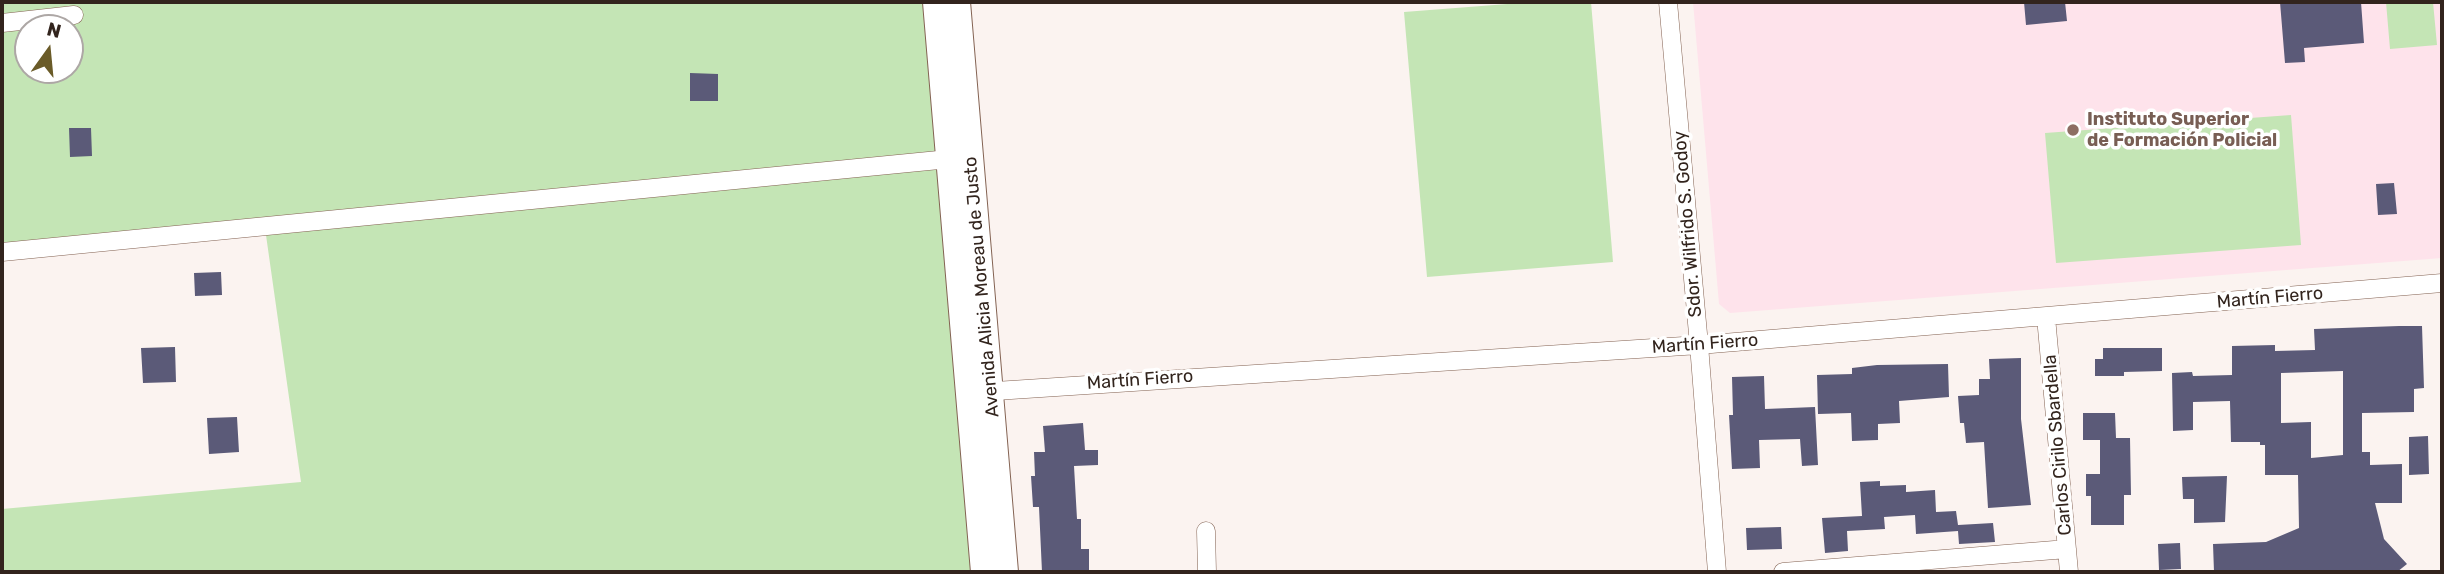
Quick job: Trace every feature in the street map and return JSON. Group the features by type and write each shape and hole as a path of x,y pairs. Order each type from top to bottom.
{"main road":[{"name":"Avenida Alicia Moreau de Justo","path":"935,2 948,159 1006,572"},
{"name":"Avenida Alicia Moreau de Justo","path":"958,2 979,392 983,572"}],"street":[{"name":"Sdor. Wilfrido S. Godoy","path":"1668,2 1717,572"},
{"path":"2,252 948,159"},
{"name":"Martín Fierro","path":"979,392 1699,345 2442,283"},
{"name":"Carlos Cirilo Sbardella","path":"2046,317 2069,572"},
{"path":"1206,531 1207,572"},
{"path":"1783,572 2067,549"}],"shaded area":[{"name":"Instituto Superior de Formación Policial","path":"1693,2 2442,2 2442,258 1730,313 1719,304"}],"green space":[{"path":"2,2 934,2 983,572 2,572 2,509 301,482 264,221 2,248"},
{"path":"1533,2 1591,2 1613,262 1427,277 1404,12"},
{"path":"2386,2 2433,2 2437,45 2390,49"},
{"path":"2291,115 2301,245 2056,263 2045,133"}],"building":[{"path":"2024,2 2065,2 2067,21 2026,25"},
{"path":"2280,2 2361,2 2364,43 2304,48 2305,62 2285,63"},
{"path":"690,73 718,74 718,101 690,101"},
{"path":"69,128 91,128 92,156 70,157"},
{"path":"2394,183 2397,214 2378,215 2376,184"},
{"path":"221,272 222,295 195,296 194,273"},
{"path":"2422,326 2424,388 2414,389 2414,412 2362,413 2362,452 2370,452 2370,465 2402,464 2402,503 2375,503 2384,539 2407,564 2397,572 2214,572 2213,544 2266,542 2299,528 2298,475 2265,475 2265,445 2260,445 2260,442 2231,442 2230,401 2193,402 2193,430 2173,431 2172,373 2192,372 2193,376 2232,375 2232,346 2275,345 2275,351 2315,350 2314,329","holes":["2343,371 2343,455 2311,458 2311,422 2281,423 2281,373"]},
{"path":"175,347 176,382 143,383 141,348"},
{"path":"2103,348 2162,348 2162,371 2124,372 2124,376 2095,376 2095,359 2103,359"},
{"path":"2021,358 2021,419 2031,505 1988,508 1984,442 1966,443 1964,423 1960,423 1958,396 1979,395 1979,379 1990,379 1989,359"},
{"path":"1948,364 1949,397 1899,401 1900,423 1878,424 1878,440 1852,441 1851,413 1818,414 1817,375 1852,374 1852,368 1877,365"},
{"path":"1764,376 1765,409 1815,407 1818,465 1802,466 1800,439 1759,440 1760,468 1732,469 1729,415 1733,415 1732,377"},
{"path":"2083,413 2115,413 2116,438 2130,438 2131,495 2124,495 2124,525 2091,525 2091,496 2086,496 2086,474 2100,474 2100,440 2083,440"},
{"path":"237,417 239,452 209,454 207,418"},
{"path":"1083,423 1085,450 1098,450 1098,465 1074,466 1077,519 1081,519 1081,549 1089,549 1089,572 1042,572 1039,507 1033,507 1031,476 1035,476 1034,452 1045,452 1043,426"},
{"path":"2428,436 2429,474 2409,475 2409,437"},
{"path":"2227,476 2225,522 2194,523 2194,499 2183,499 2182,477"},
{"path":"1880,481 1880,486 1906,485 1906,492 1935,490 1936,512 1956,511 1958,525 1993,523 1995,542 1959,544 1958,531 1916,534 1915,515 1884,517 1885,529 1847,531 1848,551 1825,553 1822,518 1862,516 1860,482"},
{"path":"1781,527 1782,549 1747,550 1746,528"},
{"path":"2180,543 2181,569 2159,570 2158,544"}],"place":[{"name":"Instituto Superior de Formación Policial","path":"2073,130"}]}
